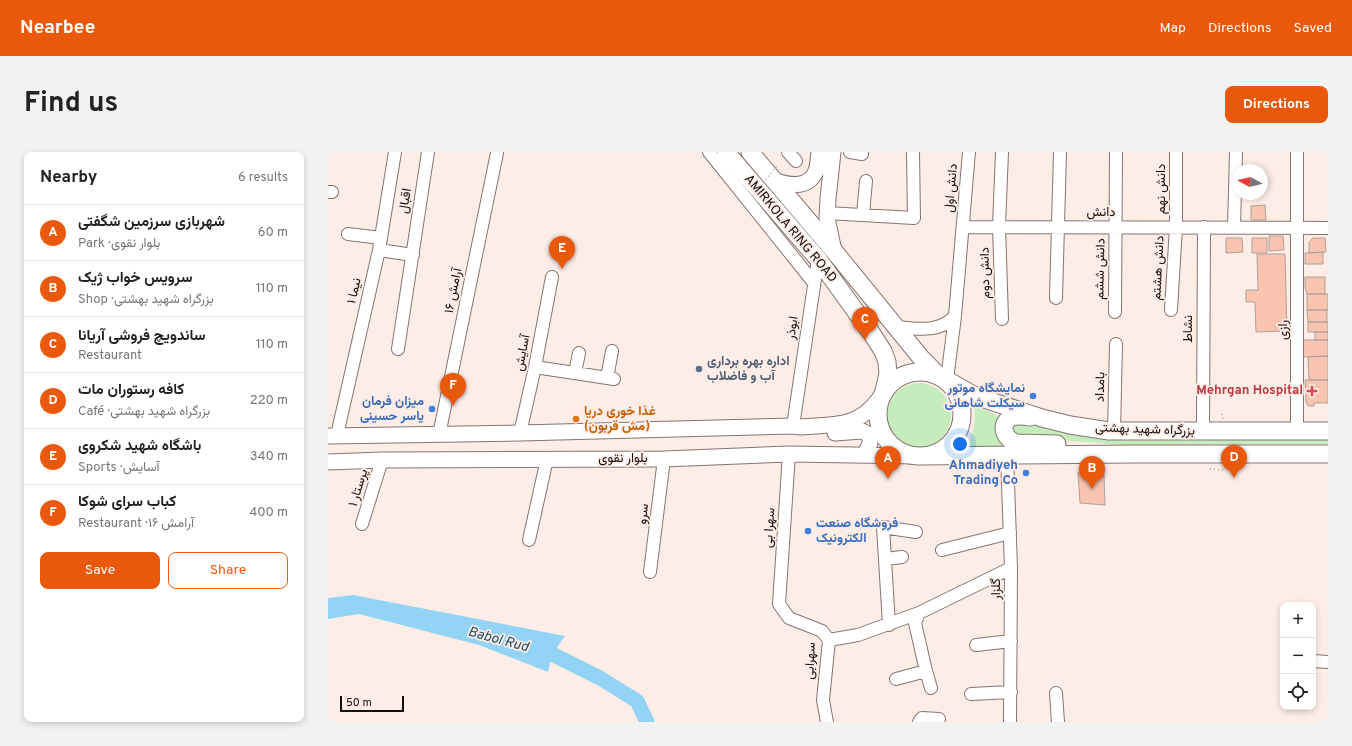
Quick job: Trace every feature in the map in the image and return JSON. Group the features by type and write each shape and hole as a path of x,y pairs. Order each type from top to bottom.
{"highway":[{"name":"AMIRKOLA RING ROAD","path":"750,152 775,173 834,250 922,360 942,378"},
{"name":"AMIRKOLA RING ROAD","path":"719,154 755,198 818,259 883,352 887,362 888,374 882,395"},
{"path":"866,327 872,330 881,328 884,324 884,312"},
{"path":"922,371 942,378 954,388 959,397 962,408 962,418 959,429 954,438 943,449 929,455 908,455 899,451 884,438 880,429 877,419 877,409 882,395 890,383 907,373 922,371"},
{"name":"بزرگراه شهید بهشتی","path":"942,378 976,396 1042,418 1070,425 1114,431 1328,431"},
{"path":"1042,418 1025,416 1010,418 1005,425 1004,433 1009,440 1017,443 1072,445 1134,454"},
{"name":"بزرگراه شهید بهشتی","path":"918,456 1328,454"}],"main road":[{"path":"775,173 782,183 800,185 808,181 816,172 819,152"},
{"path":"833,152 827,213 828,225 834,250"},
{"path":"333,436 440,435 797,426 850,422 864,416 873,409 882,395"},
{"path":"797,426 814,433 862,432 868,434 871,439 870,445 864,455"},
{"name":"بلوار نقوی","path":"328,462 382,460 664,459 789,454 918,456"}],"street":[{"name":"نیما ۱","path":"333,436 379,250 395,152"},
{"name":"اقبال","path":"398,349 428,152"},
{"path":"827,213 914,218 914,152"},
{"name":"دانش اول","path":"962,227 969,152"},
{"name":"دانش دوم","path":"1002,152 999,226 1002,319"},
{"path":"1056,298 1060,152"},
{"name":"دانش ششم","path":"1115,312 1116,152"},
{"name":"دانش نهم","path":"1176,152 1176,227"},
{"path":"1234,227 1236,152"},
{"name":"رازی","path":"1297,152 1297,431"},
{"name":"آرامش ۱۶","path":"440,435 497,153"},
{"path":"863,215 866,181"},
{"path":"755,198 814,283"},
{"name":"دانش","path":"962,227 1058,226 1328,228"},
{"path":"942,378 955,316 962,227"},
{"name":"دانش هشتم","path":"1171,310 1176,227"},
{"name":"نشاط","path":"1203,432 1204,227"},
{"path":"348,234 381,238"},
{"path":"379,250 413,254"},
{"name":"ابوذر","path":"797,426 818,259"},
{"name":"آسایش","path":"520,433 535,367 552,277"},
{"path":"896,327 917,329 936,328 948,323 955,316"},
{"name":"بامداد","path":"1114,431 1116,344"},
{"path":"535,367 610,379 612,351"},
{"path":"575,373 579,353"},
{"name":"سهرا بی","path":"779,604 789,454"},
{"name":"گلزار","path":"1007,456 1011,568 1010,722"},
{"path":"529,540 547,459"},
{"name":"سرو","path":"650,572 664,459"},
{"name":"پرستار ۱","path":"362,524 382,460"},
{"path":"889,625 883,527 916,532"},
{"path":"942,550 1010,533"},
{"path":"886,559 902,557"},
{"path":"829,640 858,635 889,625 919,613 1011,568"},
{"name":"سهرابی","path":"779,604 789,618 822,631 829,640 823,700 827,722"},
{"path":"919,613 915,623 931,688"},
{"path":"976,645 1011,641"},
{"path":"1316,661 1328,662"},
{"path":"896,679 926,671"},
{"path":"971,694 1011,692"},
{"path":"1056,693 1058,722"},
{"path":"919,722 922,718 939,719"}],"path":[{"path":"755,198 775,173"},
{"path":"1222,414 1223,419"},
{"path":"1210,469 1223,470"}],"green space":[{"path":"919,383 931,385 942,392 949,403 951,415 949,427 942,438 931,445 919,447 907,445 896,438 889,427 887,415 889,403 896,392 907,385"},
{"path":"974,405 1001,417 1010,446 964,448 970,439 974,428"},
{"path":"1025,423 1056,431 1126,440 1328,440 1328,444 1121,445 1016,437 1012,429 1016,424"}],"water":[{"path":"353,595 565,636 552,654 548,672 479,645 359,614 328,619 328,598"}],"building":[{"path":"1265,205 1266,220 1251,220 1251,206"},
{"path":"1269,236 1283,236 1284,250 1269,251"},
{"path":"1226,238 1242,238 1243,252 1226,253"},
{"path":"1252,238 1267,238 1267,253 1252,253"},
{"path":"1313,238 1325,238 1326,252 1309,253 1309,242"},
{"path":"1323,252 1323,264 1305,264 1305,253"},
{"path":"1257,254 1285,254 1287,331 1256,332 1255,302 1246,302 1246,290 1258,290"},
{"path":"1305,277 1325,277 1325,294 1307,294 1305,288"},
{"path":"1307,294 1328,294 1328,310 1307,310"},
{"path":"1307,310 1327,310 1327,322 1308,322"},
{"path":"1308,322 1328,322 1328,332 1308,332"},
{"path":"1315,332 1328,332 1328,340 1315,340"},
{"path":"1303,340 1328,340 1328,356 1303,357"},
{"path":"1328,356 1328,380 1309,380 1308,357"},
{"path":"1305,380 1328,380 1328,403 1314,403 1314,406 1308,406 1306,402"},
{"path":"1078,473 1104,475 1105,505 1080,503"}],"waterway":[{"name":"Babol Rud","path":"532,649 552,654 600,678 637,701 647,722"}],"place":[{"name":"باشگاه شهید شکروی","path":"562,269"},
{"name":"ساندویچ فروشی آریانا","path":"865,340"},
{"name":"اداره بهره برداری آب و فاضلاب","path":"699,369"},
{"name":"Mehrgan Hospital","path":"1312,391"},
{"name":"نمایشگاه موتور سیکلت شاهانی","path":"1033,396"},
{"name":"کباب سرای شوکا","path":"453,406"},
{"name":"میزان فرمان یاسر حسینی","path":"432,409"},
{"name":"غذا خوری دریا (مش قربون)","path":"576,419"},
{"name":"Ahmadiyeh Trading Co","path":"1026,473"},
{"name":"کافه رستوران مات","path":"1234,478"},
{"name":"شهربازی سرزمین شگفتی","path":"888,479"},
{"name":"سرویس خواب ژیک","path":"1092,489"},
{"name":"فروشگاه صنعت الکترونیک","path":"808,531"}]}
